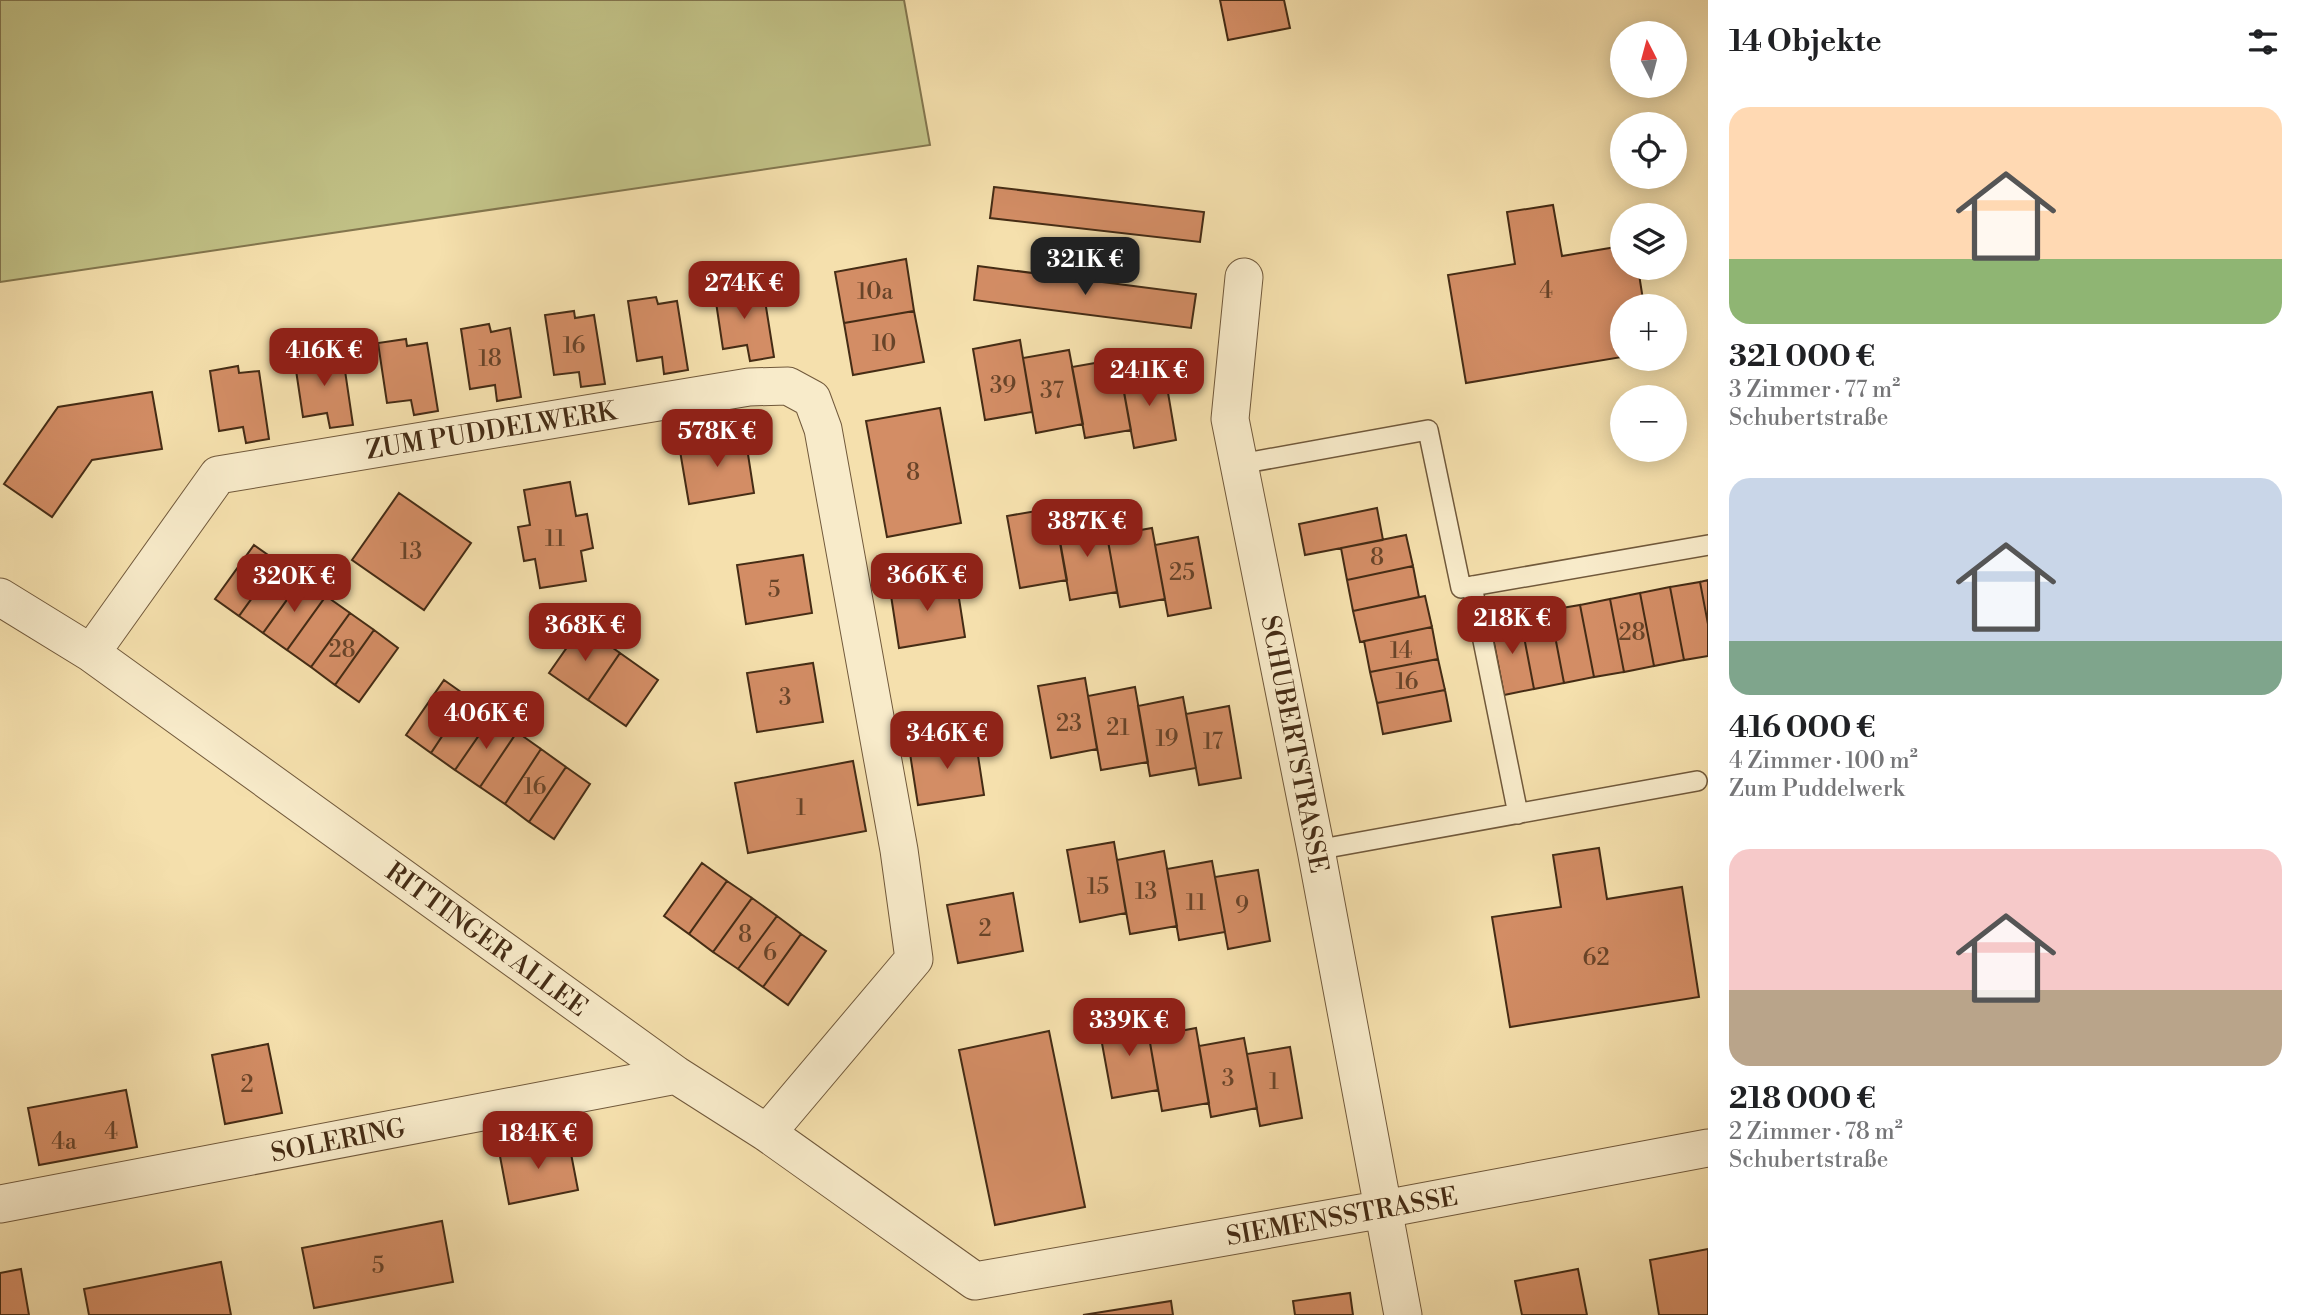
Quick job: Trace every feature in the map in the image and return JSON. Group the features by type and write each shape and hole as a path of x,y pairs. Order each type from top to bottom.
{"street":[{"name":"SCHUBERTSTRASSE","path":"1244,276 1230,419 1316,850 1403,1315"},
{"name":"ZUM PUDDELWERK","path":"91,653 218,475 749,387 788,386 812,399 825,443 899,850 914,959 767,1133"},
{"name":"RITTINGER ALLEE","path":"0,597 91,653 676,1076 767,1133 975,1281"},
{"name":"SOLERING","path":"0,1204 676,1076"},
{"name":"SIEMENSSTRASSE","path":"975,1281 1384,1209 1708,1148"}],"lane":[{"path":"1240,464 1428,430 1461,588 1708,545"},
{"path":"1472,586 1518,814"},
{"path":"1316,850 1697,781"}],"green space":[{"path":"0,0 904,0 930,145 0,282"}],"building":[{"path":"1220,0 1284,0 1290,28 1228,40"},
{"path":"994,187 1204,212 1200,242 990,218"},
{"path":"1553,205 1562,256 1610,248 1610,280 1640,280 1642,294 1610,294 1610,359 1466,383 1448,275 1515,264 1507,212"},
{"path":"906,259 914,311 844,323 835,272"},
{"path":"978,266 1196,294 1191,328 974,300"},
{"path":"743,285 743,292 763,288 774,357 750,361 747,345 723,349 714,289"},
{"path":"656,297 658,304 677,301 688,370 664,374 662,357 637,361 628,301"},
{"path":"574,311 575,318 594,315 605,384 581,387 579,372 554,375 545,315"},
{"path":"914,311 924,362 853,375 844,323"},
{"path":"489,324 491,332 510,328 521,397 497,401 495,385 470,389 461,329"},
{"path":"406,339 407,346 427,343 438,411 414,415 411,400 387,403 378,343"},
{"path":"1020,340 1032,412 985,420 973,349"},
{"path":"1069,350 1083,424 1036,433 1023,358"},
{"path":"322,352 323,359 343,357 353,425 330,428 327,413 303,417 294,357"},
{"path":"1118,359 1131,430 1085,438 1072,367"},
{"path":"238,366 239,373 259,371 269,439 246,443 243,427 219,431 210,371"},
{"path":"1164,369 1176,440 1134,448 1121,376"},
{"path":"152,392 162,449 92,460 52,517 4,484 58,407"},
{"path":"940,408 961,523 887,537 866,421"},
{"path":"745,435 754,493 689,504 679,445"},
{"path":"570,482 576,516 587,514 593,548 581,551 586,581 540,588 535,559 524,561 518,527 530,525 524,490"},
{"path":"399,493 471,543 424,610 352,560"},
{"path":"1054,508 1067,580 1020,588 1007,516"},
{"path":"1377,508 1383,540 1305,555 1299,524"},
{"path":"1104,518 1117,592 1070,600 1057,526"},
{"path":"1152,528 1165,599 1120,607 1107,536"},
{"path":"1406,535 1413,566 1347,580 1341,548"},
{"path":"1198,537 1211,608 1168,616 1155,545"},
{"path":"254,545 278,562 239,616 215,599"},
{"path":"803,555 812,613 746,624 737,565"},
{"path":"278,562 302,579 263,633 239,616"},
{"path":"1413,566 1419,597 1353,611 1347,580"},
{"path":"302,579 326,596 287,650 263,633"},
{"path":"956,579 965,637 899,648 890,589"},
{"path":"1708,580 1708,624 1700,582"},
{"path":"1700,582 1708,624 1708,656 1684,660 1670,587"},
{"path":"1670,587 1684,660 1654,666 1640,593"},
{"path":"1640,593 1654,666 1624,672 1610,599"},
{"path":"326,596 350,613 311,667 287,650"},
{"path":"1425,596 1432,627 1360,642 1353,611"},
{"path":"1610,599 1624,672 1594,677 1580,605"},
{"path":"1580,605 1594,677 1564,683 1550,610"},
{"path":"1550,610 1564,683 1534,689 1520,616"},
{"path":"350,613 374,630 335,685 311,667"},
{"path":"1520,616 1534,689 1504,695 1490,622"},
{"path":"582,626 620,653 588,700 549,673"},
{"path":"1432,627 1438,659 1370,672 1364,641"},
{"path":"374,630 398,648 359,702 335,685"},
{"path":"620,653 658,680 626,726 588,700"},
{"path":"1438,659 1445,690 1377,703 1370,672"},
{"path":"813,663 823,722 757,732 747,673"},
{"path":"1085,678 1097,749 1051,758 1038,686"},
{"path":"444,680 468,697 431,753 406,735"},
{"path":"1135,687 1148,762 1101,770 1088,696"},
{"path":"1445,690 1451,721 1383,734 1377,703"},
{"path":"468,697 493,715 455,770 431,753"},
{"path":"1183,697 1196,768 1150,776 1138,706"},
{"path":"1229,706 1241,778 1199,785 1186,714"},
{"path":"493,715 517,732 480,787 455,770"},
{"path":"517,732 541,749 505,804 480,787"},
{"path":"975,736 984,795 918,805 909,747"},
{"path":"541,749 566,767 529,822 505,804"},
{"path":"853,761 866,831 748,853 735,783"},
{"path":"566,767 590,784 554,839 529,822"},
{"path":"1114,842 1126,913 1080,922 1067,850"},
{"path":"1599,848 1607,899 1682,887 1699,997 1510,1027 1492,917 1561,907 1553,855"},
{"path":"1164,851 1177,926 1130,934 1117,860"},
{"path":"1212,861 1225,932 1179,940 1167,869"},
{"path":"702,863 727,881 689,934 664,916"},
{"path":"1258,870 1270,941 1228,949 1215,877"},
{"path":"727,881 752,898 713,952 689,934"},
{"path":"1013,893 1023,951 958,963 947,905"},
{"path":"752,898 777,916 738,969 713,952"},
{"path":"777,916 801,934 763,987 738,969"},
{"path":"801,934 826,951 788,1005 763,987"},
{"path":"1146,1019 1158,1090 1112,1098 1099,1027"},
{"path":"1196,1028 1209,1103 1162,1111 1149,1037"},
{"path":"1049,1031 1085,1207 995,1225 959,1050"},
{"path":"1244,1038 1257,1108 1211,1117 1199,1046"},
{"path":"268,1044 282,1113 225,1124 212,1055"},
{"path":"1290,1047 1302,1118 1260,1126 1247,1054"},
{"path":"126,1090 137,1147 39,1165 28,1108"},
{"path":"568,1138 578,1190 509,1204 499,1151"},
{"path":"442,1221 453,1282 314,1308 302,1248"},
{"path":"1708,1249 1708,1315 1659,1315 1650,1260"},
{"path":"221,1262 231,1315 89,1315 84,1289"},
{"path":"21,1269 29,1315 0,1315 0,1273"},
{"path":"1578,1269 1587,1315 1522,1315 1515,1281"},
{"path":"1350,1293 1353,1315 1295,1315 1293,1301"},
{"path":"1171,1301 1173,1315 1083,1315"}]}
